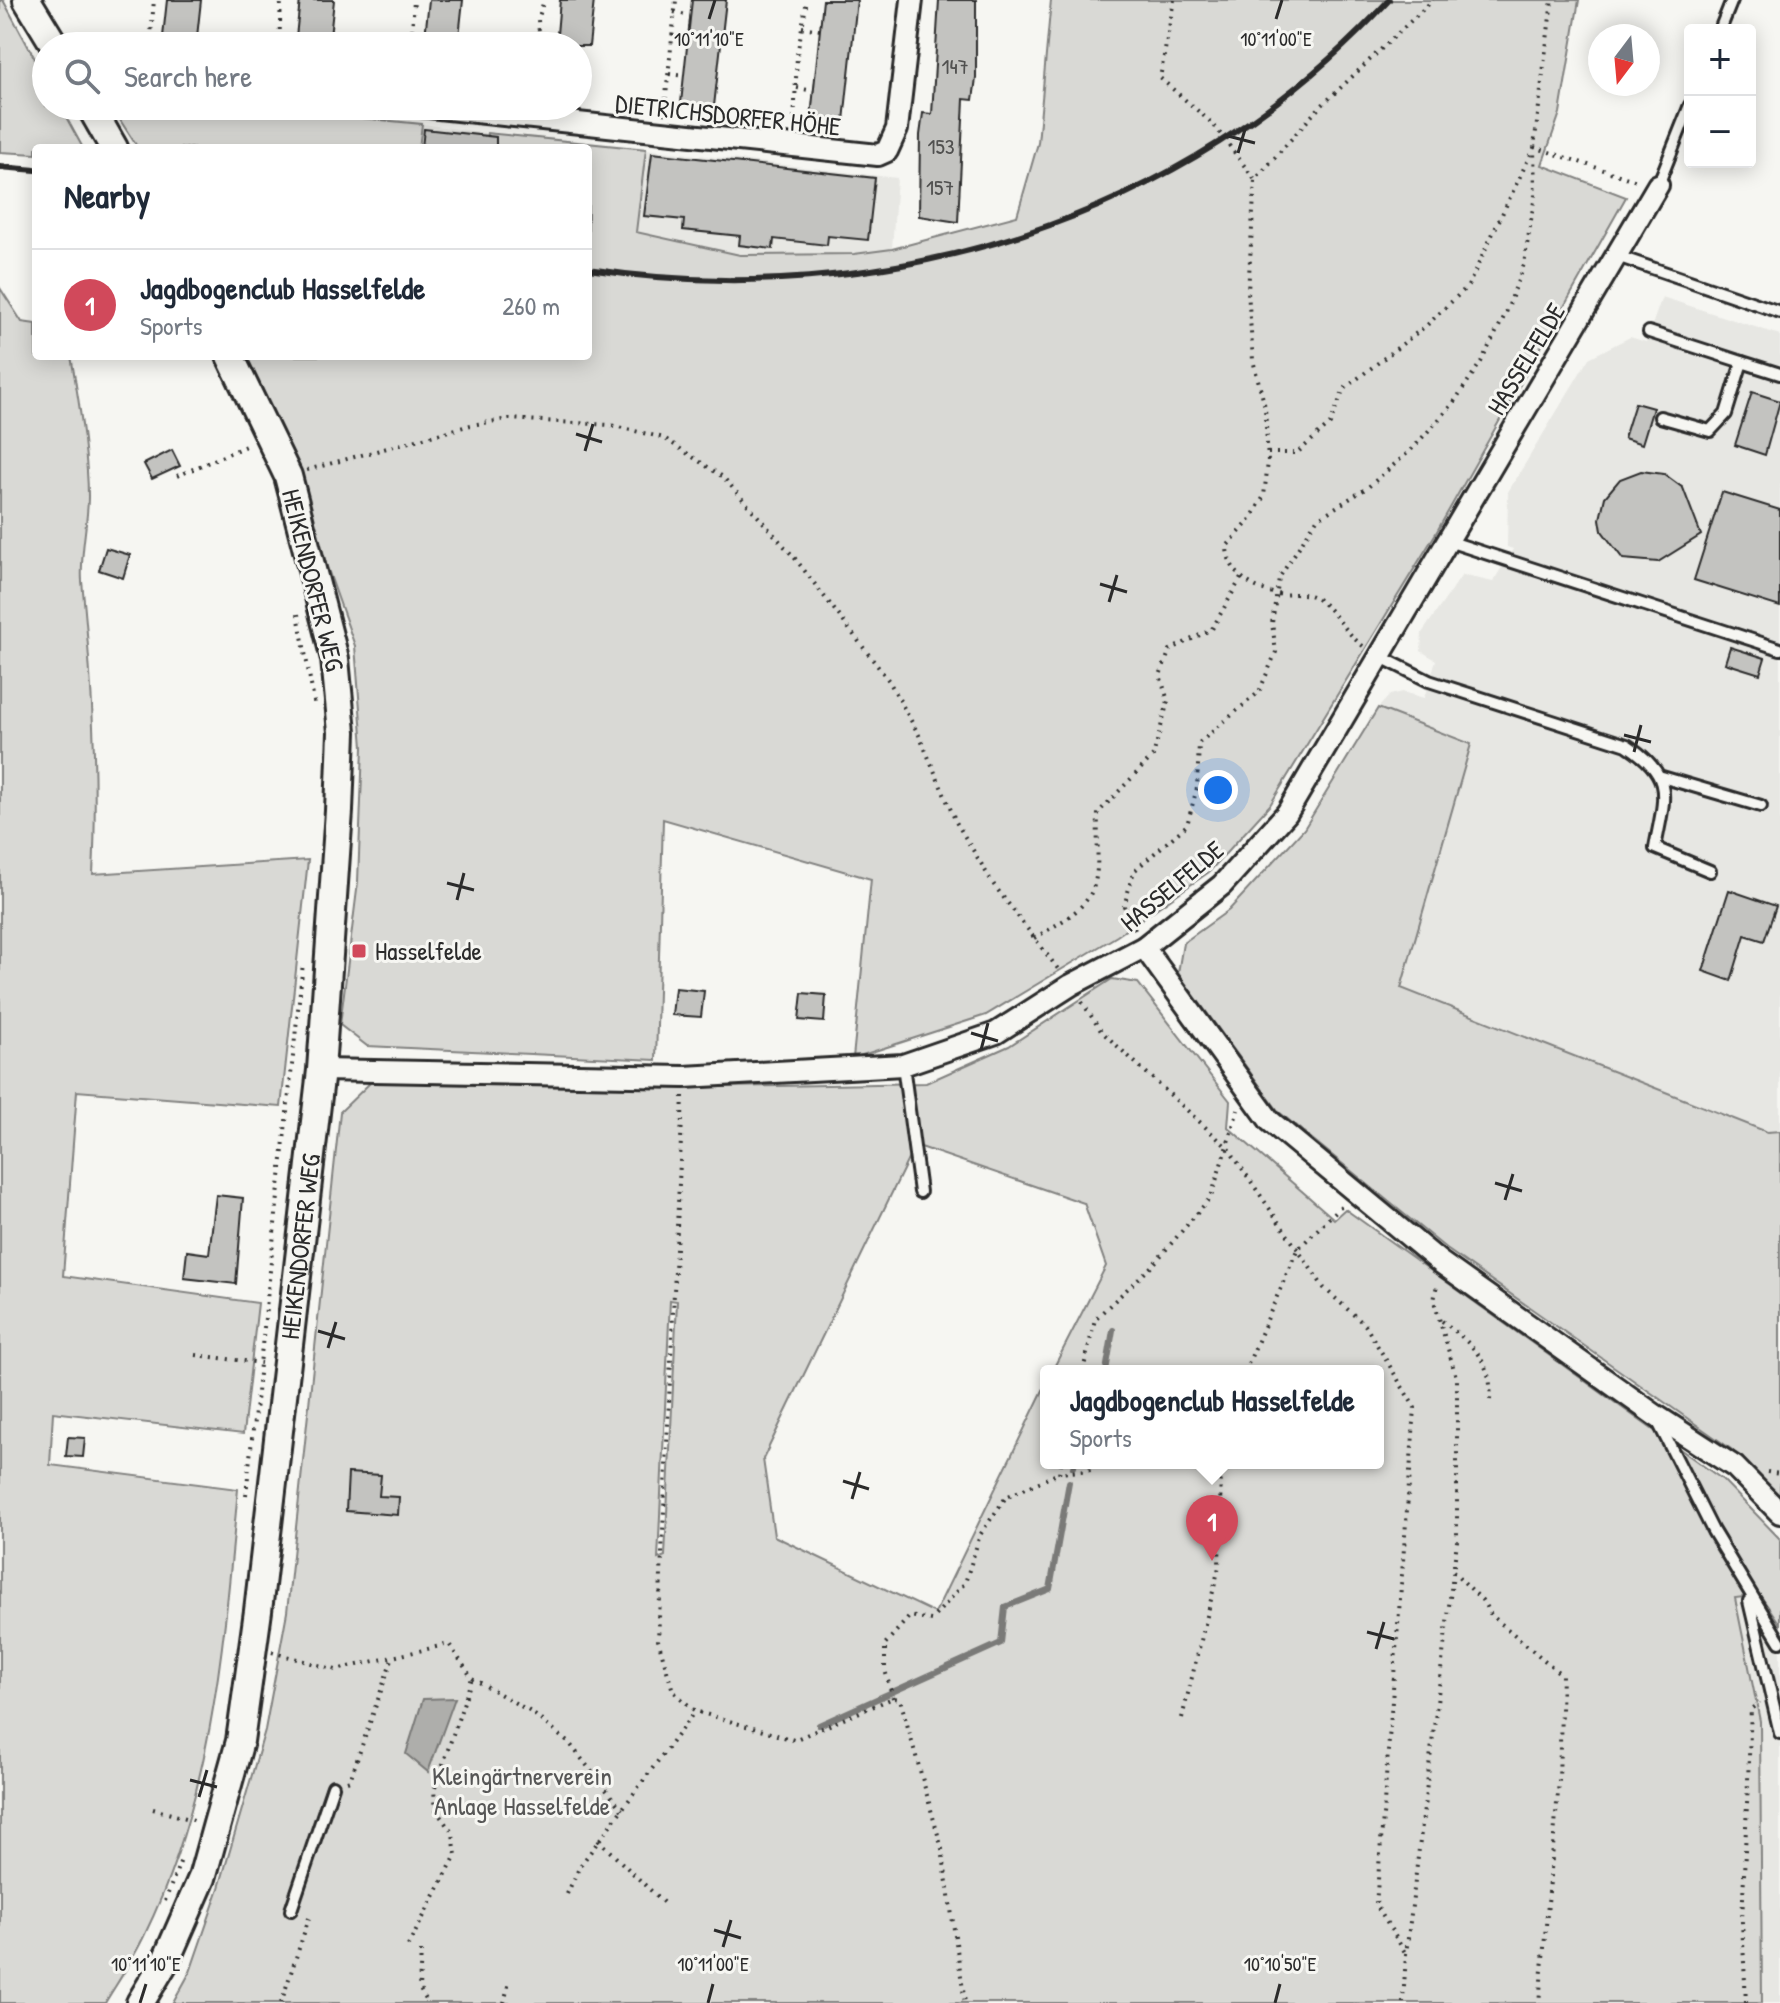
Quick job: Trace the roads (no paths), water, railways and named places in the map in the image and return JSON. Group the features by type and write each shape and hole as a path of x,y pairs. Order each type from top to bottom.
{"street":[{"path":"27,0 46,32"},
{"name":"DIETRICHSDORFER HÖHE","path":"545,120 865,156 887,151 897,129 912,0"},
{"path":"98,120 112,144"},
{"name":"HASSELFELDE","path":"321,1070 684,1077 903,1065 996,1033 1071,985 1144,947 1222,885 1287,813 1657,186"},
{"name":"HEIKENDORFER WEG","path":"140,2003 167,1958 207,1825 240,1741 321,1070 342,732 335,659 288,476 232,360"},
{"path":"1144,947 1243,1088 1270,1121 1440,1262 1655,1415 1735,1467 1780,1513"}],"lane":[{"path":"1722,24 1732,0"},
{"path":"1657,186 1684,120"},
{"path":"1617,256 1780,312"},
{"path":"1649,332 1780,374"},
{"path":"1660,417 1710,431 1726,414 1742,362"},
{"path":"1448,541 1780,649"},
{"path":"1381,657 1429,681 1627,745 1648,759 1662,777 1665,789 1655,848 1710,871"},
{"path":"1662,777 1761,806"},
{"path":"903,1065 920,1192"},
{"path":"1655,1415 1746,1592 1780,1642"},
{"path":"1746,1592 1780,1733"},
{"path":"291,1910 333,1786"}],"waterway":[{"path":"1107,1365 1113,1330"},
{"path":"819,1725 1001,1643 1005,1607 1050,1589 1069,1482"}],"railway":[{"path":"592,269 698,279 808,277 917,262 1022,235 1124,195 1219,142 1308,77 1389,0"},
{"path":"0,167 32,170"}],"place":[{"name":"Hasselfelde","path":"359,951"},
{"name":"Jagdbogenclub Hasselfelde","path":"1212,1561"}],"park label":[{"name":"Kleingärtnerverein Anlage Hasselfelde","path":"522,1791"}]}
